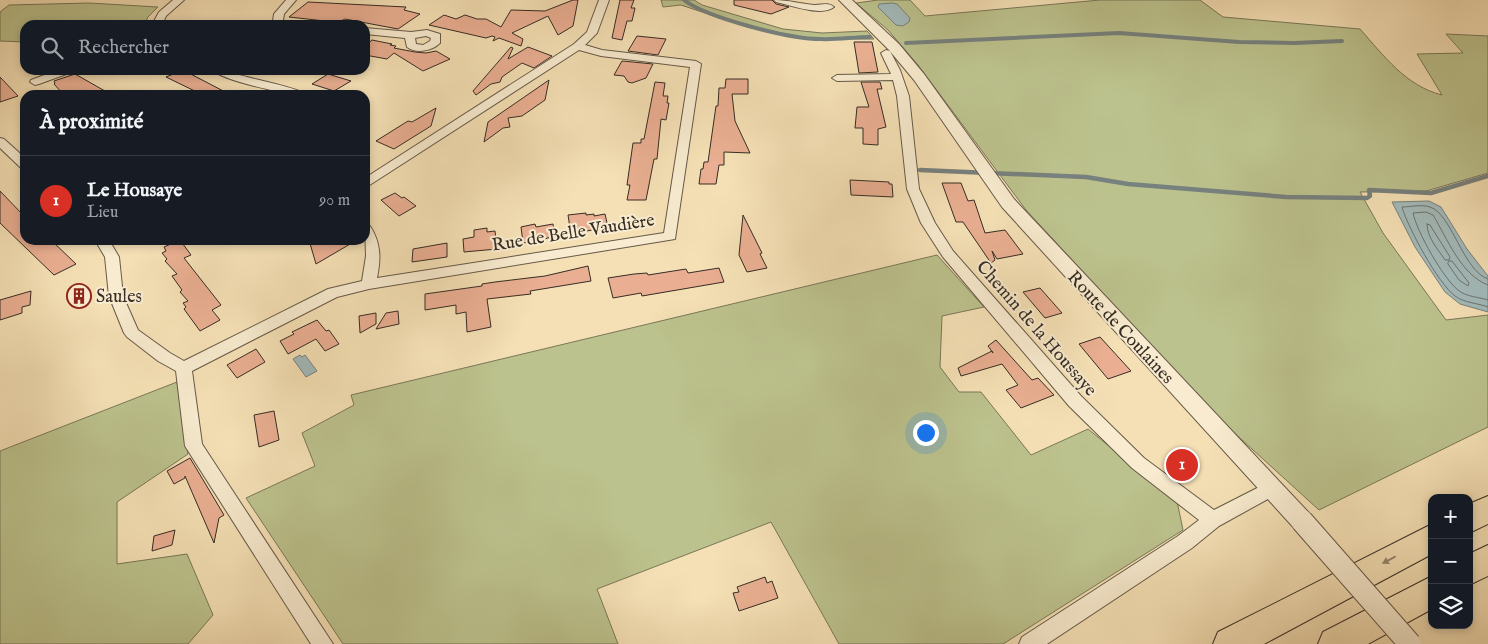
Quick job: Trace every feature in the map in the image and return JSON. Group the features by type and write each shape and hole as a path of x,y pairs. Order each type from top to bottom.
{"highway":[{"path":"1473,517 1488,509"},
{"path":"1230,644 1430,539"},
{"path":"1473,568 1488,560"},
{"path":"1335,644 1428,593"}],"street":[{"path":"158,20 166,9 179,0"},
{"path":"278,20 279,14 291,0"},
{"path":"370,181 578,46 592,33 604,0"},
{"path":"780,0 814,8 829,7"},
{"name":"Route de Coulaines","path":"845,0 894,47 919,77 1008,203 1302,521 1410,644"},
{"path":"370,31 412,35"},
{"name":"Rue de Belle Vaudière","path":"184,368 333,293 369,284 670,236 696,64 601,54 578,46"},
{"name":"Chemin de la Houssaye","path":"886,54 898,77 903,96 913,189 928,222 948,254 1075,401 1138,463 1213,520"},
{"path":"35,82 54,75"},
{"path":"232,75 290,90"},
{"path":"837,78 898,77"},
{"path":"0,142 20,160"},
{"path":"369,284 374,255 370,238"},
{"path":"105,245 112,257 116,296 132,334 164,357 184,368 194,446 323,644"},
{"path":"1029,644 1185,542 1213,520 1271,489"}],"green space":[{"path":"661,0 694,0 702,5 783,29 822,33 867,31 874,39 807,39 747,27 681,5 663,7"},
{"path":"878,0 910,0 925,16 1100,0 1200,0 1223,17 1360,29 1396,69 1417,85 1442,95 1417,54 1463,53 1446,34 1488,36 1488,173 1426,191 1360,192 1383,233 1446,320 1488,315 1488,427 1319,510 1219,419 1026,210 918,65 888,30 856,3"},
{"path":"89,3 158,7 147,20 20,20 20,42 0,41 0,12 9,5"},
{"path":"937,255 984,307 942,316 940,367 959,392 981,392 1031,455 1088,429 1177,501 1183,530 1003,644 839,644 771,522 597,589 618,644 343,644 246,498 315,466 302,433 354,405 351,395"},
{"path":"177,382 188,454 117,502 117,564 187,554 213,615 188,644 0,644 0,451"}],"water":[{"path":"879,4 897,4 910,18 909,22 903,26 896,25 878,7"},
{"path":"1429,201 1441,207 1467,249 1488,276 1488,312 1460,304 1445,292 1415,247 1392,202"},
{"path":"300,355 302,357 305,355 317,371 306,377 293,359"}],"building":[{"path":"573,0 578,0 573,26 558,35 548,16 512,33 523,39 521,46 499,38 493,41 495,37 492,36 486,38 429,25 444,15 456,19 465,15 477,19 486,19 501,27 511,10 545,11"},
{"path":"620,0 634,0 631,8 635,8 632,21 627,21 622,40 612,38"},
{"path":"734,0 772,0 776,4 789,7 771,14 734,5"},
{"path":"308,2 406,7 404,10 420,14 398,29 370,24 370,20 316,20 289,17"},
{"path":"637,36 666,39 658,55 628,51"},
{"path":"372,40 392,44 390,45 396,46 394,48 415,52 426,53 436,51 450,59 423,71 394,53 387,59 370,56 370,42"},
{"path":"854,42 872,42 878,72 859,73"},
{"path":"511,47 513,48 508,59 528,47 552,56 534,68 522,63 502,77 500,82 491,84 476,95 473,91"},
{"path":"622,61 653,64 646,78 632,83 628,82 624,76 614,75"},
{"path":"77,75 103,90 59,90 54,84 54,81"},
{"path":"171,75 193,75 221,90 193,90 166,77"},
{"path":"326,75 351,81 336,90 312,84"},
{"path":"0,77 18,96 0,102"},
{"path":"726,79 748,79 748,94 732,94 735,121 750,153 724,152 724,165 719,165 716,184 699,184 701,169 703,169 704,162 708,162 716,106 718,106 719,88 725,88"},
{"path":"549,80 545,100 522,116 508,118 510,127 503,128 484,142 488,122"},
{"path":"655,82 665,83 663,96 668,96 667,103 669,103 666,120 661,119 657,159 654,159 646,200 627,200 630,185 627,185 633,143 641,143 641,139 644,139"},
{"path":"861,82 880,82 882,89 877,89 886,127 878,129 878,145 863,144 863,128 855,128 857,107 869,107"},
{"path":"436,108 431,126 394,149 376,141 408,121 412,122"},
{"path":"850,180 889,182 889,184 892,184 893,197 851,195"},
{"path":"942,183 961,183 968,201 974,200 985,233 1005,230 1023,254 997,259 992,251 995,260 991,263 963,222 956,222"},
{"path":"0,191 20,212 20,242 0,223"},
{"path":"395,193 416,206 399,216 381,200"},
{"path":"586,213 586,215 594,214 594,216 605,214 608,227 571,234 568,215"},
{"path":"743,215 762,253 760,254 767,268 747,272 739,255"},
{"path":"535,224 536,227 553,224 555,237 547,238 544,241 523,243 521,227"},
{"path":"487,228 487,232 495,231 497,249 464,252 463,239 474,237 474,230"},
{"path":"447,243 447,257 412,262 413,249"},
{"path":"23,245 56,245 76,264 54,275"},
{"path":"169,245 184,245 191,255 184,258 221,305 212,310 220,320 200,331 184,309 186,307 183,303 188,301 180,292 182,290 172,276 177,274 165,261 167,259 162,253 166,251 164,247"},
{"path":"310,245 348,245 316,264"},
{"path":"588,266 591,281 530,291 531,294 487,299 491,327 467,332 466,312 456,314 456,305 425,310 425,294 545,276"},
{"path":"719,268 724,282 642,296 641,293 613,298 608,278 647,273 648,275 686,269 688,273"},
{"path":"1040,288 1062,313 1045,318 1023,292"},
{"path":"31,291 30,305 22,307 22,313 0,320 0,300"},
{"path":"398,311 399,324 376,329 386,313"},
{"path":"376,313 376,324 360,333 359,316"},
{"path":"317,320 326,331 329,330 339,344 325,351 316,339 288,354 280,341 294,334 292,332"},
{"path":"1100,337 1131,371 1108,379 1079,344"},
{"path":"996,340 1032,380 1038,378 1054,395 1021,408 1006,390 1018,385 1002,364 961,376 958,368 992,351 988,346"},
{"path":"256,349 265,362 237,378 227,365"},
{"path":"274,411 279,440 259,447 254,415"},
{"path":"190,458 224,515 219,518 214,543 185,476 185,478 174,484 167,471"},
{"path":"175,530 172,545 152,551 154,536"},
{"path":"765,577 767,583 772,581 778,598 739,611 733,593 739,592 737,587"}],"waterway":[{"path":"684,0 711,14 749,26 789,35 826,39 870,37"},
{"path":"906,43 1119,33 1239,42 1294,43 1342,41"},
{"path":"920,170 1086,177 1128,184 1286,197 1367,198 1370,196 1369,190 1431,193 1488,176"}],"place":[{"name":"Saules","path":"79,296"},
{"name":"Le Housaye","path":"1182,465"}]}
